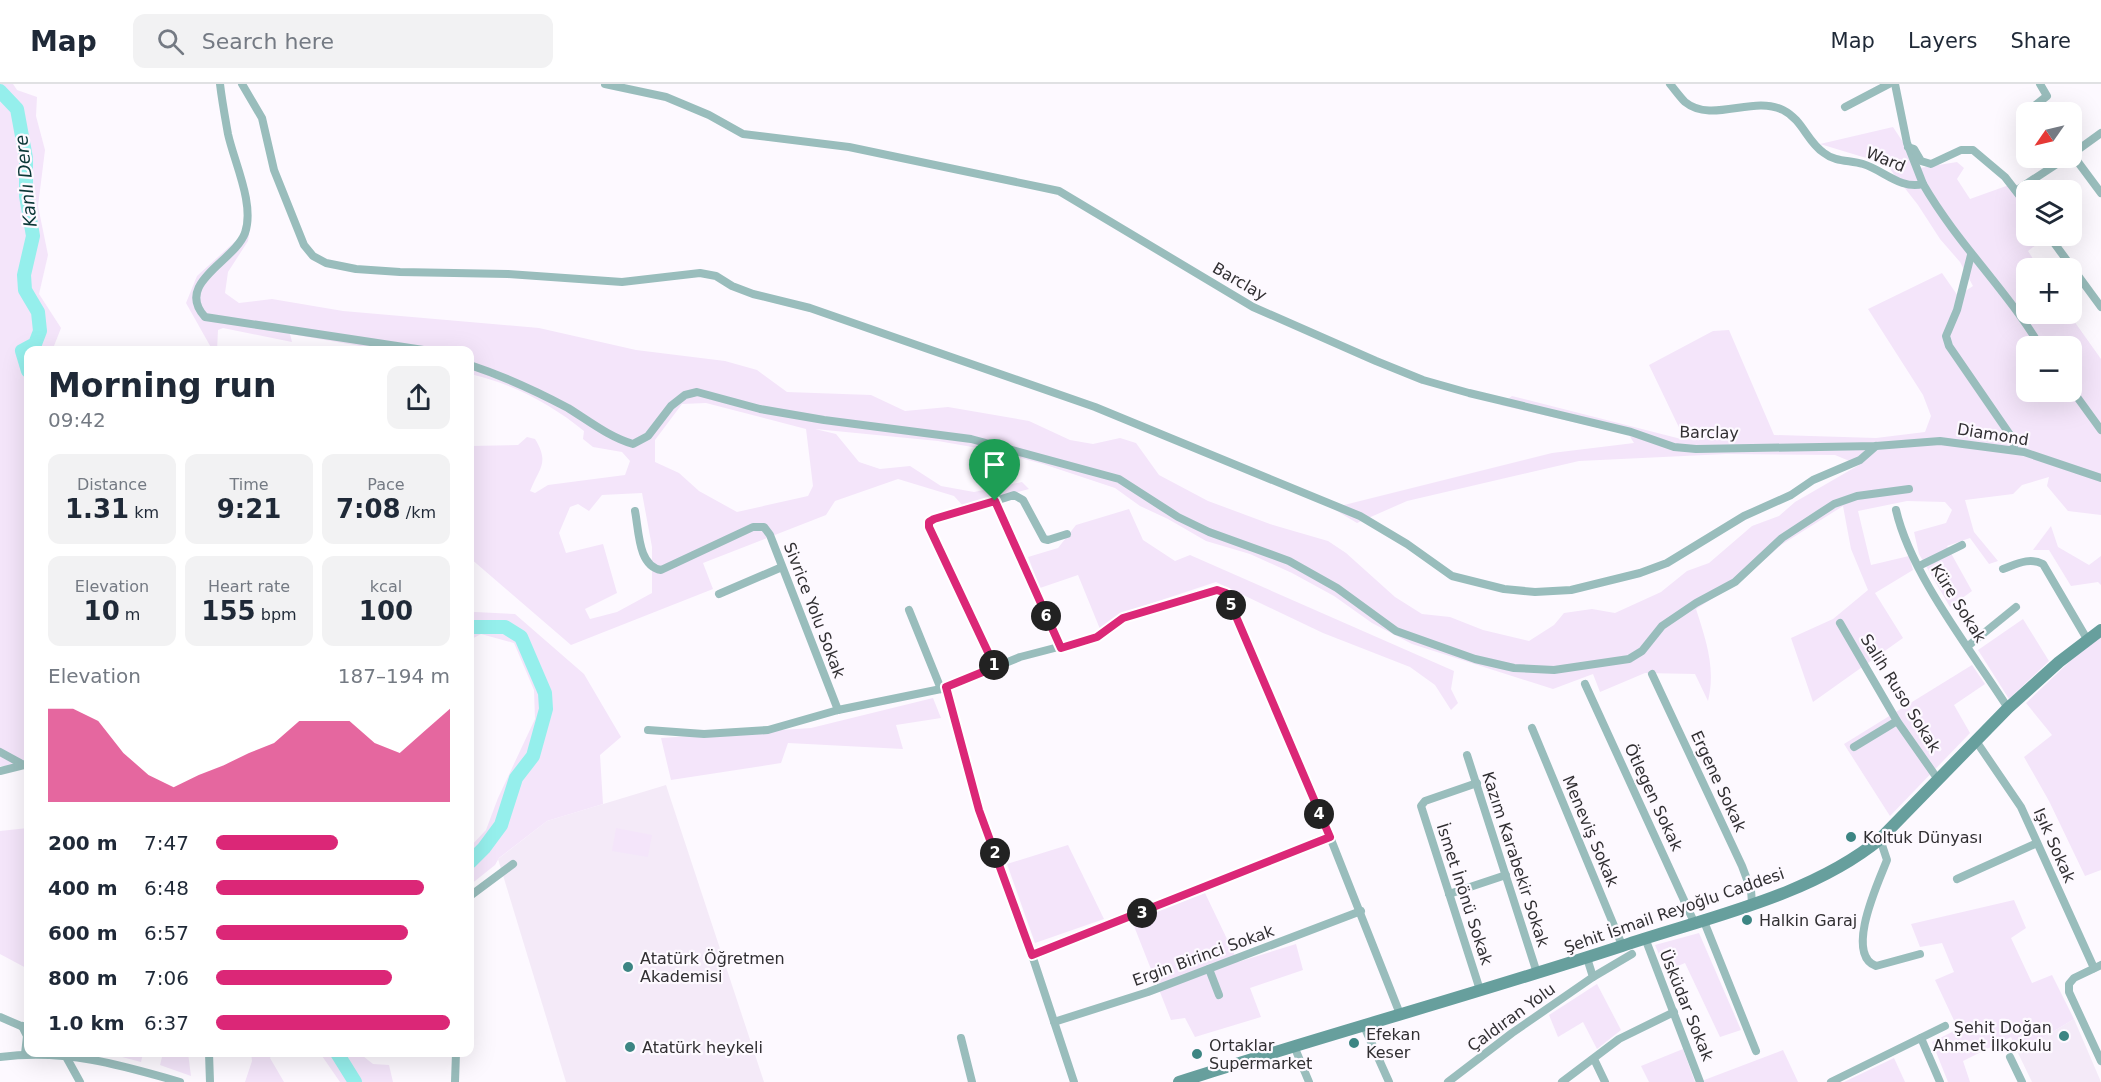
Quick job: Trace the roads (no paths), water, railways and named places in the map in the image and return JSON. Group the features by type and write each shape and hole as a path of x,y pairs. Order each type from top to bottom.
{"street":[{"path":"220,84 228,136 241,178 247,222 239,243 198,287 195,298 196,308 205,317 397,346"},
{"path":"242,84 262,118 274,170 304,245 313,256 326,263 356,269 400,272 508,274 600,281 631,281 700,273 716,276 732,286 753,294 810,308 1095,407 1360,516 1407,544 1452,576 1504,589 1534,592 1571,590 1640,573 1668,562 1744,516 1791,495 1813,480 1860,460 1876,447"},
{"name":"Barclay","path":"604,84 666,97 709,115 743,135 849,147 1059,191 1252,307 1376,362 1423,380 1631,432 1674,447 1699,449 1876,447"},
{"name":"Ward","path":"1670,84 1685,102 1696,108 1708,110 1761,104 1784,110 1795,117 1824,154 1863,164 1900,182 1916,186 1923,184 1938,210 1971,255 2014,306 2034,336"},
{"path":"1845,107 1889,84"},
{"path":"1895,84 1908,147 1923,184"},
{"path":"2039,102 2047,96 2040,84"},
{"path":"2082,147 2101,133"},
{"path":"1908,147 1912,148 1921,161 1927,164 1961,150 1973,150 2016,189"},
{"path":"2082,167 2101,193"},
{"path":"2032,180 2051,168"},
{"path":"2056,246 2101,307"},
{"path":"1971,255 1957,310 1946,336 1949,346 2016,442 2013,450"},
{"path":"474,366 519,383 567,408 618,440 633,444 648,436 671,406 685,394 698,393 760,409 824,420 971,439 1102,472 1119,479 1178,517 1209,532 1289,561 1337,588 1396,631 1475,659 1514,668 1554,670 1629,659 1642,651 1662,626 1696,603 1735,582 1782,538 1834,504 1857,496 1909,489"},
{"path":"2081,402 2101,430"},
{"name":"Diamond","path":"1876,447 1940,441 2013,450 2101,478"},
{"path":"995,667 929,527 929,522 1014,495 1023,500 1044,539 1048,540 1067,534"},
{"path":"995,501 1061,648"},
{"name":"Küre Sokak","path":"1896,510 1901,530 1919,566 2008,708"},
{"name":"Sivrice Yolu Sokak","path":"634,511 645,561 652,568 661,570 753,527 764,527 770,535 838,710"},
{"path":"1919,566 1962,545"},
{"path":"2003,569 2025,561 2035,560 2043,564 2087,639"},
{"path":"718,594 782,567"},
{"path":"648,730 704,734 768,730 838,710 944,688 1020,657 1097,637 1123,618 1222,590 1226,593 1330,837 1400,1014"},
{"path":"1968,646 2016,607"},
{"path":"909,610 944,688 979,810 1032,955 1074,1082"},
{"name":"Salih Ruso Sokak","path":"1840,623 1897,721 1937,778"},
{"name":"Şehit İsmail Reyoğlu Caddesi","path":"1179,1082 1363,1024 1587,958 1752,903 1830,871 1862,853 1880,839 1937,778 2008,708 2087,639 2101,630"},
{"name":"Ergene Sokak","path":"1652,674 1742,866 1751,890 1752,903"},
{"name":"Ötlegen Sokak","path":"1585,684 1699,921 1755,1051"},
{"path":"1854,747 1897,721"},
{"name":"Meneviş Sokak","path":"1532,728 1622,945"},
{"name":"Işık Sokak","path":"1976,741 2021,807 2097,967"},
{"path":"0,752 24,764"},
{"name":"Kazım Karabekir Sokak","path":"1467,755 1537,973"},
{"path":"0,771 24,764"},
{"name":"İsmet İnönü Sokak","path":"1477,783 1425,801 1421,807 1480,990"},
{"path":"1032,955 1330,837"},
{"path":"1880,839 1887,860 1866,917 1863,939 1866,957 1876,966 1920,954"},
{"path":"1957,879 2037,843"},
{"path":"474,893 513,864"},
{"path":"1449,894 1506,875"},
{"name":"Ergin Birinci Sokak","path":"1054,1022 1209,969 1361,911"},
{"name":"Üsküdar Sokak","path":"1645,938 1700,1082"},
{"name":"Çaldıran Yolu","path":"1454,1080 1512,1033 1593,977 1632,954"},
{"path":"1587,958 1593,977"},
{"path":"2097,967 2074,978 2069,984 2069,992 2101,1060"},
{"path":"1209,969 1219,995"},
{"path":"1562,1082 1619,1039 1674,1012"},
{"path":"0,1017 24,1027"},
{"path":"1363,1024 1389,1082"},
{"path":"1831,1082 1945,1026"},
{"path":"961,1038 972,1082"},
{"path":"1921,1038 1940,1082"},
{"path":"1294,1046 1309,1082"},
{"path":"0,1057 24,1054"},
{"path":"67,1057 80,1082"},
{"path":"82,1057 111,1062 180,1082"},
{"path":"209,1057 210,1082"},
{"path":"455,1082 456,1057"},
{"path":"2010,1057 2022,1082"},
{"path":"1594,1059 1605,1082"}],"waterway":[{"name":"Kanlı Dere","path":"0,91 17,109 26,158 26,196 33,236 24,275 25,290 38,312 40,331 35,344 31,346"},
{"name":"Kanlı Dere","path":"24,350 22,351 24,358"},
{"name":"Kanlı Dere","path":"474,627 505,627 521,637 545,693 546,709 533,756 516,778 501,825 474,858"},
{"name":"Kanlı Dere","path":"339,1057 355,1082"}],"place":[{"name":"Koltuk Dünyası","path":"1851,837"},
{"name":"Halkin Garaj","path":"1747,920"},
{"name":"Atatürk Öğretmen Akademisi","path":"628,967"},
{"name":"Şehit Doğan Ahmet İlkokulu","path":"2064,1036"},
{"name":"Efekan Keser","path":"1354,1043"},
{"name":"Atatürk heykeli","path":"630,1047"},
{"name":"Ortaklar Supermarket","path":"1197,1054"}]}
